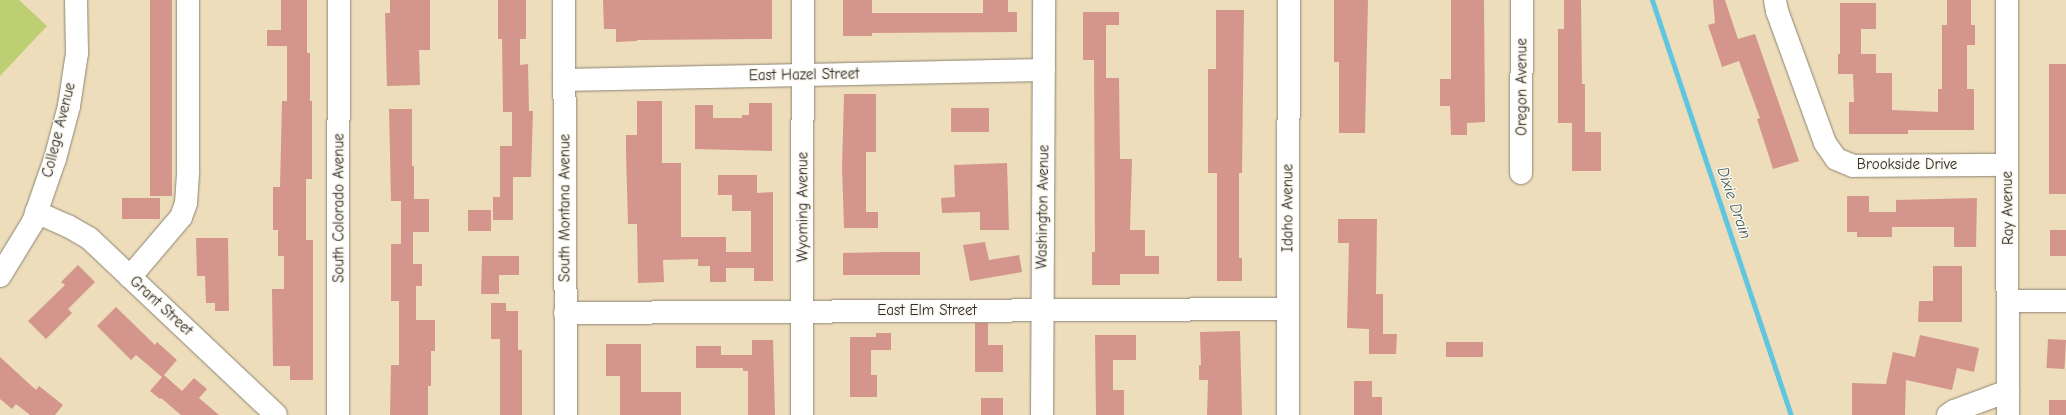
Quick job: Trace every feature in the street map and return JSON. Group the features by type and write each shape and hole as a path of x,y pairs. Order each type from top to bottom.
{"street":[{"name":"College Avenue","path":"0,276 13,257 32,222 55,159 69,106 77,53 76,0"},
{"path":"130,276 181,217 186,203 188,172 188,0"},
{"name":"South Colorado Avenue","path":"338,415 339,0"},
{"name":"South Montana Avenue","path":"564,0 566,415"},
{"name":"Wyoming Avenue","path":"802,415 803,0"},
{"name":"Washington Avenue","path":"1042,415 1044,0"},
{"name":"Idaho Avenue","path":"1288,415 1289,0"},
{"name":"Oregon Avenue","path":"1521,173 1522,0"},
{"name":"Brookside Drive","path":"1775,0 1777,11 1825,143 1836,160 1853,166 2007,165"},
{"name":"Ray Avenue","path":"2007,0 2009,301 2008,415"},
{"name":"East Hazel Street","path":"564,80 1044,70"},
{"name":"Grant Street","path":"36,212 68,226 89,238 276,415"},
{"path":"2009,301 2066,301"},
{"name":"East Elm Street","path":"565,313 1288,309"},
{"path":"1948,415 1954,411 2008,392"}],"green space":[{"path":"0,0 19,0 47,26 0,76"}],"building":[{"path":"150,0 172,0 172,196 150,196"},
{"path":"281,0 307,0 307,53 310,53 310,101 312,101 312,179 306,179 306,240 313,240 313,380 290,380 290,366 273,366 272,289 284,289 284,256 278,256 278,230 273,230 273,187 280,187 282,101 287,101 287,46 267,46 267,30 281,30"},
{"path":"390,0 430,0 430,50 419,50 420,85 387,86 385,13 390,13"},
{"path":"498,0 526,0 526,39 520,39 520,65 528,64 529,111 533,111 531,177 513,177 513,220 493,220 493,197 500,197 500,146 512,146 512,112 503,112 502,39 498,39"},
{"path":"603,0 772,0 772,39 637,40 616,42 616,29 604,29"},
{"path":"843,0 872,0 872,13 983,13 983,0 1008,0 1008,12 1017,12 1017,32 872,33 872,36 843,36"},
{"path":"1334,0 1368,0 1365,133 1339,133 1339,62 1334,62"},
{"path":"1451,0 1484,0 1485,122 1467,123 1467,135 1451,135 1450,106 1440,106 1440,79 1451,79"},
{"path":"1564,0 1581,0 1582,84 1585,84 1585,132 1601,132 1601,171 1572,171 1572,123 1558,123 1558,29 1564,29"},
{"path":"1713,0 1725,0 1738,39 1755,34 1799,161 1773,169 1757,119 1760,118 1739,61 1722,67 1708,25 1715,23"},
{"path":"1947,0 1971,0 1971,25 1975,25 1975,45 1967,45 1967,89 1974,89 1974,130 1908,130 1908,134 1849,134 1849,102 1854,102 1853,74 1838,74 1838,54 1840,54 1840,3 1876,3 1876,29 1861,29 1861,54 1876,54 1876,73 1892,73 1892,110 1938,112 1938,89 1942,89 1942,25 1947,25"},
{"path":"1216,10 1244,10 1242,173 1239,173 1239,258 1242,258 1242,281 1217,281 1217,173 1208,173 1208,69 1216,69"},
{"path":"1083,12 1119,12 1119,25 1106,25 1106,78 1119,78 1120,159 1132,159 1130,230 1145,230 1145,256 1159,256 1159,274 1120,274 1120,285 1092,285 1092,252 1095,252 1094,60 1083,60"},
{"path":"2049,64 2066,64 2066,194 2049,194"},
{"path":"844,94 876,94 876,152 866,152 866,212 878,212 878,228 844,228 842,167"},
{"path":"637,101 662,101 662,163 681,163 681,237 726,237 726,252 751,252 751,211 732,211 732,195 718,195 718,175 757,175 757,193 773,192 773,281 754,281 754,268 726,268 726,282 710,282 710,266 698,266 698,259 663,260 664,282 638,283 637,224 628,224 626,153 626,135 637,135"},
{"path":"749,103 772,103 772,151 695,149 695,105 713,105 713,118 742,118 742,115 749,115"},
{"path":"951,108 989,108 989,132 951,132"},
{"path":"389,109 412,109 412,166 414,166 414,199 429,199 429,232 413,232 413,264 422,264 422,286 416,286 416,320 435,320 435,351 431,351 431,386 428,386 428,415 390,415 391,365 399,365 399,301 391,301 391,244 401,244 401,201 391,201"},
{"path":"1007,163 1009,230 980,230 980,212 942,213 941,198 955,197 954,165"},
{"path":"1847,196 1869,196 1869,212 1896,212 1896,200 1977,198 1976,247 1954,247 1954,227 1892,227 1892,237 1857,237 1857,232 1847,232"},
{"path":"122,198 160,198 160,219 122,219"},
{"path":"468,210 491,210 491,231 468,231"},
{"path":"1338,219 1377,219 1376,294 1383,294 1383,334 1397,334 1396,354 1369,354 1369,329 1347,328 1349,243 1338,243"},
{"path":"2050,230 2066,230 2066,256 2050,256"},
{"path":"196,238 228,238 229,311 215,311 215,303 206,303 205,276 197,276"},
{"path":"985,242 989,260 1019,255 1022,272 970,281 963,245"},
{"path":"920,252 920,275 843,275 843,253"},
{"path":"482,256 519,256 519,275 499,275 499,294 481,294"},
{"path":"78,265 95,282 68,309 72,313 46,339 28,321 65,285 61,282"},
{"path":"1933,266 1962,266 1962,322 1918,322 1919,301 1933,301"},
{"path":"491,303 506,303 506,311 518,311 518,350 522,350 522,415 500,415 500,339 491,339"},
{"path":"116,307 155,345 157,342 177,360 164,375 182,391 194,378 207,389 199,398 219,415 181,415 150,391 162,377 136,355 131,360 97,326"},
{"path":"975,323 988,323 988,345 1003,345 1003,372 975,372"},
{"path":"1240,331 1242,415 1207,415 1208,380 1199,380 1199,365 1201,365 1200,332"},
{"path":"876,333 891,333 891,350 871,350 871,375 877,375 877,397 850,397 850,337 876,337"},
{"path":"1095,335 1136,335 1136,360 1113,360 1113,390 1124,390 1124,415 1096,415"},
{"path":"1920,335 1979,348 1974,372 1957,368 1952,390 1906,380 1905,415 1852,415 1852,383 1886,384 1893,352 1915,357"},
{"path":"2048,339 2066,340 2064,369 2046,368"},
{"path":"752,340 773,340 775,415 748,415 748,371 743,371 743,368 696,368 696,346 721,346 721,355 752,355"},
{"path":"1446,342 1483,342 1483,357 1446,357"},
{"path":"606,344 641,344 641,392 681,392 681,415 620,415 620,376 606,376"},
{"path":"0,357 36,390 39,386 63,405 55,415 30,415 16,404 12,409 0,399"},
{"path":"1354,381 1372,381 1372,397 1382,397 1382,415 1354,415"},
{"path":"981,398 1003,398 1003,415 981,415"},
{"path":"2049,400 2066,400 2066,415 2049,415"}],"waterway":[{"name":"Dixie Drain","path":"1652,0 1791,415"}]}
